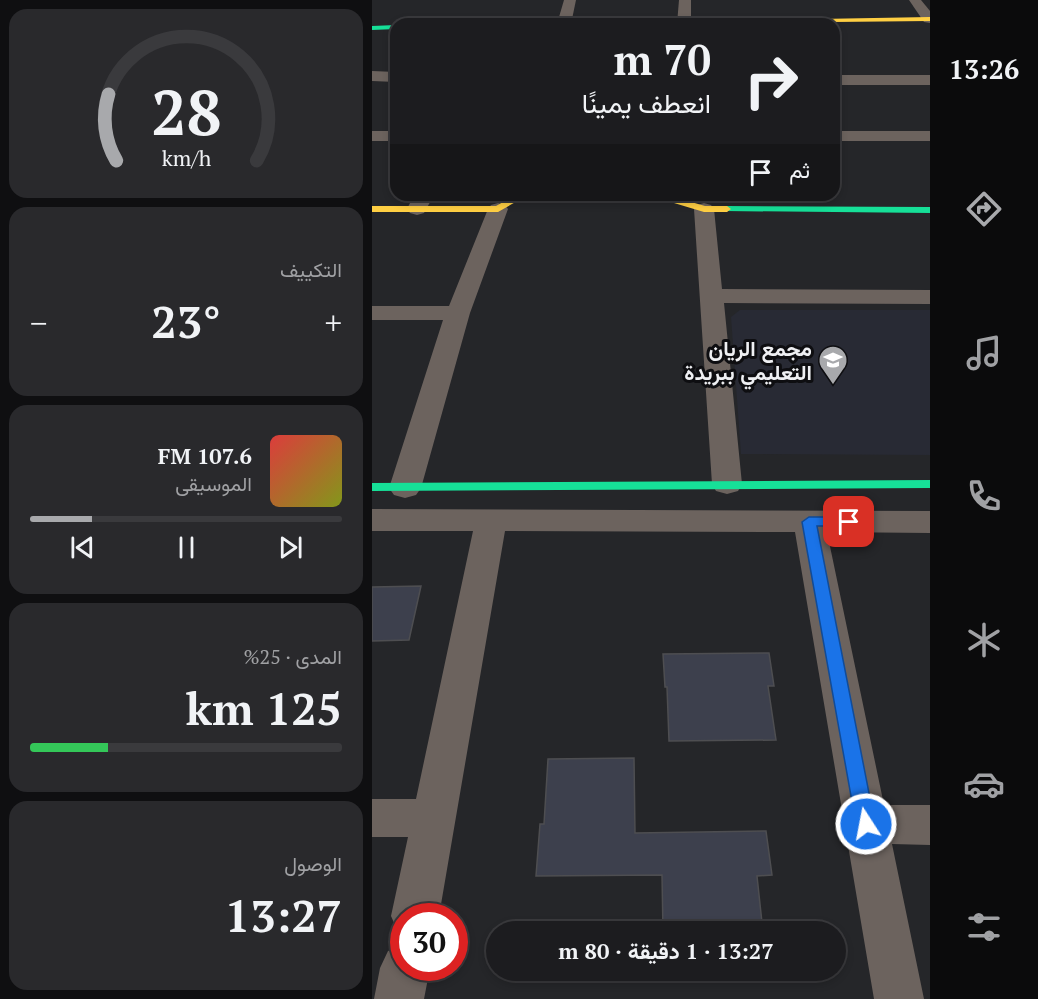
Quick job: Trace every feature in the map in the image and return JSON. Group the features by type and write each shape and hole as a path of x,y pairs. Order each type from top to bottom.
{"street":[{"path":"566,18 570,0"},
{"path":"684,18 685,0"},
{"path":"915,0 930,19"},
{"path":"840,21 930,19"},
{"path":"840,28 930,26"},
{"path":"372,28 390,27"},
{"path":"372,33 390,33"},
{"path":"372,76 390,76"},
{"path":"840,80 930,80"},
{"path":"372,136 390,136"},
{"path":"840,136 930,136"},
{"path":"405,488 458,313 498,209 511,201"},
{"path":"680,201 704,209 930,210"},
{"path":"372,209 421,202 498,209"},
{"path":"704,209 727,484"},
{"path":"711,296 930,297"},
{"path":"372,314 458,313"},
{"path":"372,487 930,484"},
{"path":"372,520 930,522"},
{"path":"418,903 491,521"},
{"path":"809,522 899,999"},
{"path":"372,818 434,818"},
{"path":"866,824 930,825"},
{"path":"399,999 402,981"}],"shaded area":[{"name":"مجمع الريان التعليمي ببريدة","path":"740,310 930,310 930,455 741,454 731,317"}],"building":[{"path":"421,586 409,640 372,641 372,587"},
{"path":"769,653 774,686 768,686 776,740 669,741 663,654"},
{"path":"634,758 635,833 766,831 772,875 757,876 762,921 663,921 662,875 536,876 540,824 544,824 548,759"}],"traffic: fast":[{"path":"372,28 390,27"},
{"path":"727,209 930,210"},
{"path":"372,487 930,484"}],"traffic: slow":[{"path":"840,21 930,19"},
{"path":"372,209 498,209 511,201"},
{"path":"678,201 704,209 727,209"}],"place":[{"name":"مجمع الريان التعليمي ببريدة","path":"833,386"}],"route":[{"path":"849,522 809,522 866,824"}]}
